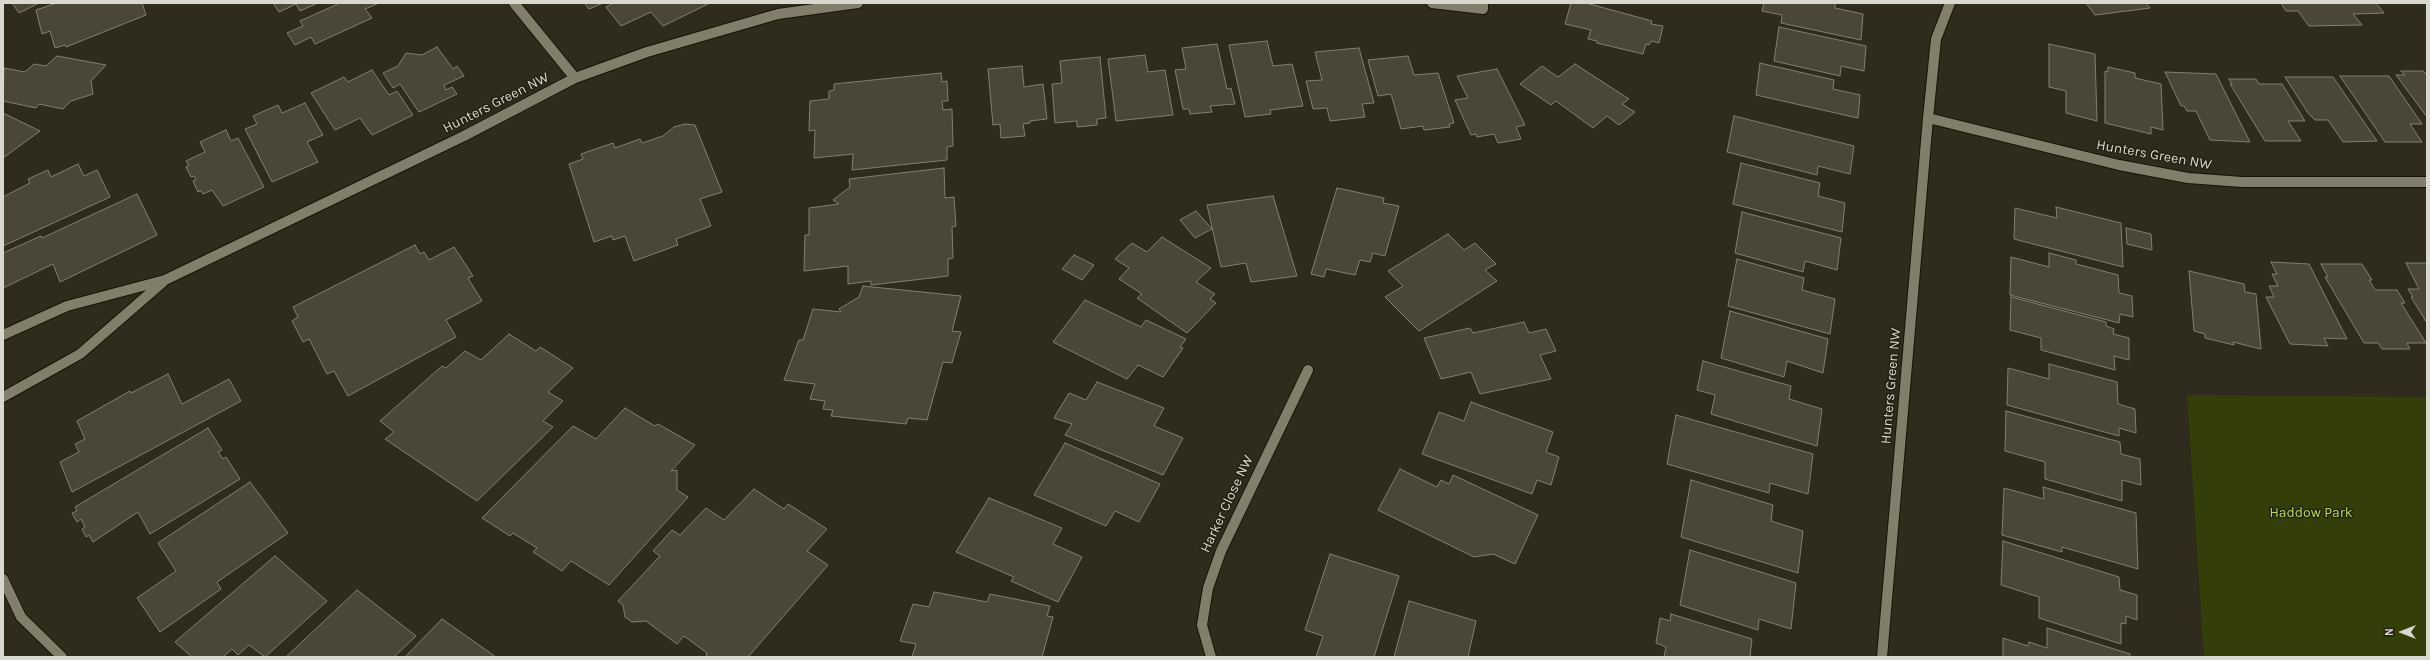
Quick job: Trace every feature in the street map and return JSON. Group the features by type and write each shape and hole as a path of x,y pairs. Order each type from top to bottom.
{"street":[{"path":"514,3 575,78"},
{"name":"Hunters Green NW","path":"3,334 67,306 165,280 457,139 575,78 647,52 763,18 858,3"},
{"path":"1432,3 1483,9 1483,3"},
{"name":"Hunters Green NW","path":"1882,657 1936,39 1950,3"},
{"name":"Hunters Green NW","path":"1928,118 2118,165 2188,178 2242,182 2427,182"},
{"name":"Hunters Green NW","path":"3,397 80,354 165,280"},
{"name":"Harker Close NW","path":"1211,657 1202,625 1208,588 1221,551 1308,370"},
{"path":"3,579 21,617 62,657"}],"green space":[{"name":"Haddow Park","path":"2187,395 2427,397 2427,657 2204,657"}],"building":[{"path":"12,3 39,3 19,13"},
{"path":"57,3 142,3 146,15 66,47 65,45 55,48 50,31 42,34 36,10"},
{"path":"273,3 318,3 300,11 296,4 279,12"},
{"path":"340,3 379,3 365,9 372,18 315,44 311,37 295,45 287,33 303,26 300,21"},
{"path":"584,3 603,3 589,9"},
{"path":"614,3 710,3 663,26 651,12 621,26 606,7"},
{"path":"1571,3 1586,3 1652,21 1651,24 1663,26 1659,43 1651,41 1649,45 1646,44 1643,54 1597,43 1597,41 1588,39 1591,30 1565,24"},
{"path":"1764,3 1835,3 1835,8 1863,14 1861,40 1781,23 1782,15 1762,11"},
{"path":"2086,3 2146,3 2150,8 2095,15"},
{"path":"2281,3 2376,3 2384,13 2353,14 2362,25 2309,26 2298,11 2286,11"},
{"path":"1779,27 1866,46 1864,71 1841,66 1840,76 1774,61"},
{"path":"1267,41 1273,66 1292,64 1303,106 1270,110 1271,114 1245,117 1229,45"},
{"path":"1217,44 1227,89 1231,88 1235,104 1210,106 1212,112 1190,114 1189,109 1183,109 1175,70 1186,69 1182,48"},
{"path":"2049,44 2095,54 2097,121 2066,113 2066,91 2049,87"},
{"path":"437,47 453,69 457,66 464,76 444,85 446,90 452,87 457,94 419,112 400,84 393,88 383,73 398,66 406,53 422,55"},
{"path":"1359,48 1374,103 1362,104 1365,117 1330,121 1327,108 1313,109 1306,81 1322,80 1315,52"},
{"path":"1145,55 1148,72 1165,70 1173,115 1116,121 1108,59"},
{"path":"57,56 106,65 91,81 93,94 71,101 63,109 39,104 36,108 3,101 4,68 25,72 34,64 46,66"},
{"path":"1408,56 1414,75 1438,73 1454,123 1449,124 1450,127 1424,130 1423,126 1401,129 1391,94 1378,96 1368,60"},
{"path":"1100,57 1106,118 1097,119 1097,125 1077,127 1077,121 1055,123 1052,84 1062,83 1060,61"},
{"path":"1760,63 1834,80 1833,89 1860,95 1858,118 1756,95"},
{"path":"1575,64 1629,99 1622,104 1635,112 1619,125 1607,116 1593,128 1556,101 1551,105 1520,84 1542,66 1558,77"},
{"path":"1022,66 1024,87 1043,84 1047,119 1030,121 1030,123 1023,124 1025,136 1001,138 1000,124 993,125 988,69"},
{"path":"2108,67 2135,73 2135,78 2161,84 2163,130 2151,127 2151,134 2105,123 2105,71 2108,72"},
{"path":"1497,69 1525,125 1516,127 1521,139 1498,143 1494,134 1477,137 1476,134 1471,135 1455,100 1468,98 1457,76"},
{"path":"372,70 389,95 397,91 413,115 372,135 360,118 335,130 311,93 344,77 348,82"},
{"path":"2401,71 2423,71 2427,75 2427,117 2396,75 2405,75"},
{"path":"2165,72 2216,74 2250,142 2210,140 2196,111 2187,111 2184,106 2181,106"},
{"path":"941,73 942,82 947,81 948,101 942,101 943,110 952,109 953,146 947,147 947,160 852,170 853,154 814,158 815,130 809,131 810,101 829,99 829,91 834,90 834,84"},
{"path":"2340,76 2389,76 2422,124 2410,124 2422,142 2385,142"},
{"path":"2285,77 2333,77 2377,141 2343,142 2328,120 2315,120 2308,113"},
{"path":"2229,79 2256,79 2259,84 2282,84 2305,121 2288,121 2301,141 2265,141 2230,84 2232,84"},
{"path":"305,103 323,135 307,142 318,162 272,182 245,129 257,124 253,116 278,105 282,113"},
{"path":"3,113 40,131 3,158"},
{"path":"1734,116 1854,146 1850,174 1818,166 1817,175 1727,152"},
{"path":"685,124 695,125 722,192 700,199 711,226 676,239 678,245 634,261 625,236 613,240 612,236 594,242 569,164 583,159 581,154 613,143 615,148 640,139 642,143 663,136 674,127"},
{"path":"226,130 231,141 238,138 264,187 223,206 212,190 203,194 201,191 198,192 193,181 196,179 194,176 191,177 186,167 189,165 186,161 205,152 200,142"},
{"path":"1741,163 1820,183 1818,196 1845,203 1842,232 1733,204"},
{"path":"78,164 84,176 97,170 110,197 3,246 3,197 30,183 28,179 48,170 51,177"},
{"path":"944,168 945,198 954,197 956,226 952,227 953,258 948,259 948,276 871,285 871,281 848,284 848,266 804,271 805,235 809,235 809,208 839,204 833,200 850,187 849,179"},
{"path":"1337,188 1384,198 1383,203 1399,206 1385,256 1373,253 1370,262 1360,260 1355,275 1326,269 1324,277 1311,274"},
{"path":"137,194 157,235 60,282 53,264 3,288 3,253 41,236 42,238"},
{"path":"1273,196 1297,276 1251,282 1246,263 1221,267 1207,205"},
{"path":"2056,207 2121,223 2123,267 2014,239 2015,208 2057,218"},
{"path":"1196,211 1212,229 1195,238 1180,220"},
{"path":"1742,212 1841,238 1837,270 1805,261 1803,272 1735,253"},
{"path":"2126,228 2151,234 2152,250 2127,244"},
{"path":"1448,234 1464,250 1475,243 1496,264 1485,270 1497,281 1419,331 1385,297 1403,286 1388,271"},
{"path":"1162,237 1211,268 1196,282 1215,294 1210,299 1216,303 1187,333 1137,298 1142,294 1119,279 1129,268 1115,259 1132,243 1147,252"},
{"path":"415,245 420,254 424,252 429,260 454,247 473,276 468,278 482,301 446,320 456,337 348,396 334,371 327,374 309,339 303,342 292,321 298,317 293,307"},
{"path":"2049,253 2076,260 2076,264 2118,275 2119,293 2132,296 2133,317 2120,314 2119,323 2010,295 2011,257 2049,267"},
{"path":"1074,255 1094,265 1082,280 1062,269"},
{"path":"1737,259 1804,278 1802,290 1835,299 1830,334 1728,306"},
{"path":"2271,262 2309,264 2347,339 2324,338 2328,346 2290,344 2266,297 2274,297 2269,286 2278,286 2272,274 2277,274"},
{"path":"2406,263 2427,263 2427,323 2411,297 2413,297 2408,289 2419,289"},
{"path":"2321,264 2362,264 2372,280 2369,280 2375,290 2397,290 2405,303 2401,303 2426,343 2407,343 2410,349 2382,349 2378,343 2364,343 2325,277 2328,277"},
{"path":"2189,271 2244,284 2245,292 2256,294 2261,349 2233,342 2234,345 2205,338 2205,334 2194,331"},
{"path":"863,286 961,296 952,331 961,332 952,363 943,362 927,420 908,418 906,424 831,416 833,410 823,409 825,401 810,399 815,384 784,380 799,340 803,340 813,309 841,312 839,309 859,297"},
{"path":"2011,297 2106,322 2106,326 2114,329 2113,334 2129,338 2129,360 2114,356 2115,370 2041,350 2041,338 2010,330"},
{"path":"1085,300 1141,327 1146,320 1186,339 1180,347 1183,348 1163,377 1138,365 1127,379 1053,342"},
{"path":"1730,311 1828,339 1823,373 1787,361 1784,377 1721,358"},
{"path":"1524,322 1529,333 1546,329 1556,351 1540,355 1551,379 1480,394 1471,372 1441,379 1424,338 1470,328 1473,333"},
{"path":"509,334 536,351 540,347 573,368 548,392 563,401 543,421 553,427 477,501 385,439 394,432 380,421 442,366 446,368 465,351 481,360"},
{"path":"1703,361 1791,386 1789,399 1822,409 1817,446 1711,414 1715,395 1697,390"},
{"path":"2049,364 2117,382 2118,404 2135,409 2136,433 2119,428 2119,436 2007,405 2008,368 2049,379"},
{"path":"168,374 182,404 229,379 241,401 72,492 60,462 79,452 75,444 85,439 77,421 130,391 131,393"},
{"path":"1097,382 1164,408 1154,426 1183,438 1163,475 1065,435 1072,424 1054,418 1069,393 1086,400"},
{"path":"1471,402 1553,432 1546,452 1559,457 1551,485 1537,480 1532,494 1422,454 1439,412 1464,421"},
{"path":"625,408 655,426 658,424 695,445 671,471 677,470 677,490 688,497 609,585 571,561 562,571 533,552 537,548 513,533 510,536 482,518 573,426 596,439"},
{"path":"2006,411 2120,442 2121,454 2140,459 2141,485 2122,480 2122,501 2045,479 2045,462 2005,451"},
{"path":"1676,415 1813,454 1808,494 1770,483 1769,493 1667,464"},
{"path":"208,428 222,450 218,452 223,459 226,457 240,479 150,534 138,512 93,542 89,535 86,537 82,529 85,527 81,519 77,522 72,513 77,511 75,507"},
{"path":"1065,443 1160,484 1139,522 1115,511 1106,526 1034,495"},
{"path":"1400,469 1437,487 1441,480 1449,484 1453,475 1538,515 1515,564 1493,554 1474,557 1378,510"},
{"path":"1691,480 1773,505 1771,521 1803,531 1798,573 1681,537"},
{"path":"250,482 288,533 217,582 221,589 160,632 137,598 176,571 158,543"},
{"path":"2043,487 2136,513 2138,569 2062,547 2062,552 2002,535 2004,488 2044,499"},
{"path":"754,489 784,509 788,504 827,529 807,551 828,565 748,657 706,657 707,653 684,636 677,644 646,621 632,622 625,617 623,605 618,601 660,556 653,551 672,530 680,535 706,508 724,520"},
{"path":"989,498 1062,528 1053,544 1082,557 1058,602 1011,581 1014,577 956,552"},
{"path":"2003,541 2119,577 2120,590 2137,595 2137,620 2126,616 2126,624 2121,623 2121,644 2039,618 2039,597 2001,585"},
{"path":"1690,550 1796,583 1791,629 1759,619 1758,630 1680,605"},
{"path":"1330,554 1399,576 1374,657 1316,657 1323,636 1305,630"},
{"path":"275,556 327,601 265,657 249,645 238,655 232,649 223,657 192,657 175,642"},
{"path":"357,590 416,636 394,657 286,657"},
{"path":"934,592 987,602 990,594 1050,606 1047,616 1053,617 1042,657 912,657 916,644 900,641 913,604 929,607"},
{"path":"1409,601 1476,621 1468,657 1394,657"},
{"path":"1671,614 1752,639 1750,656 1754,657 1664,657 1666,647 1656,643 1660,618 1670,621"},
{"path":"442,619 496,657 405,657"},
{"path":"2047,628 2130,654 2130,657 2003,657 2003,638 2028,646 2029,642 2047,648"}]}
